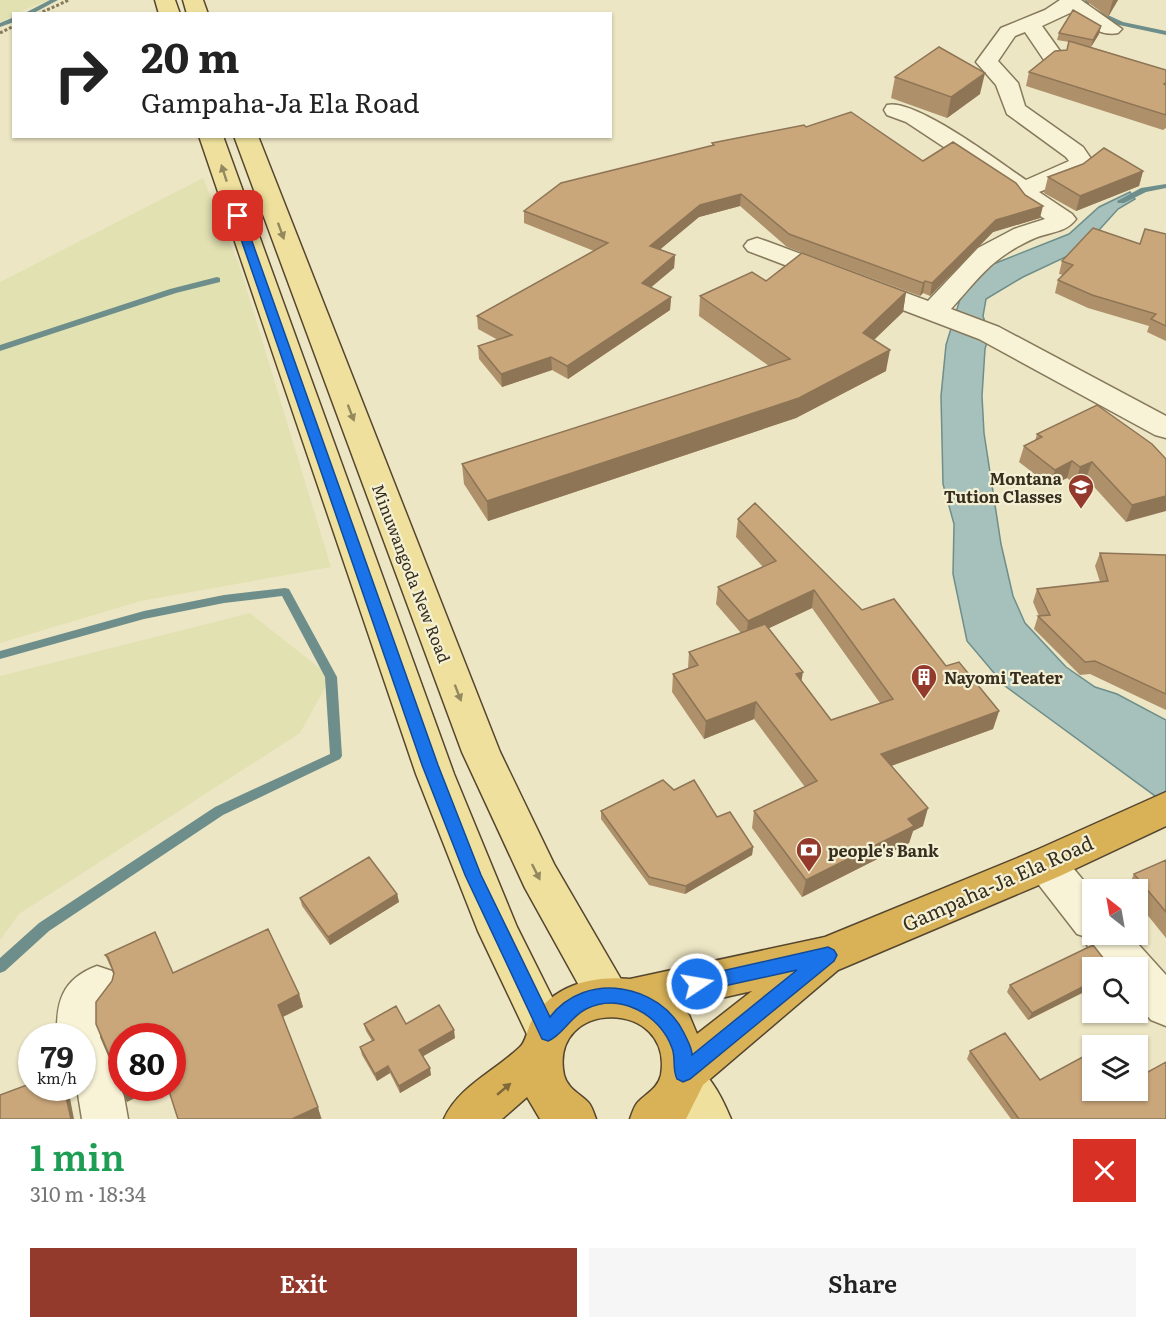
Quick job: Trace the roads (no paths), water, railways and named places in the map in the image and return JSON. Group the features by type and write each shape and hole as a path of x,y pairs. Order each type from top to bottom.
{"highway":[{"name":"Gampaha-Ja Ela Road","path":"545,1046 567,1010 589,999 619,997 828,955 1046,864 1166,808"},
{"name":"Gampaha-Ja Ela Road","path":"683,1076 828,955"},
{"path":"619,997 658,1011 673,1028 683,1050 683,1076 675,1096 653,1119"},
{"path":"467,1119 545,1046"},
{"path":"545,1046 542,1077 549,1094 573,1119"}],"main road":[{"path":"212,138 264,297 430,765 473,875 545,1046"},
{"name":"Minuwangoda New Road","path":"247,138 481,752 531,861 619,997"},
{"path":"683,1076 708,1119"}],"street":[{"path":"1024,189 1069,171 1082,163 1076,152 1015,109 1007,82 987,62 1008,32 1062,9 1070,0 1081,12 1112,29"},
{"path":"1029,23 1054,58"},
{"path":"895,110 914,117 1024,189 1032,200 1063,219 1058,223 1030,231 984,257 954,285 941,315"},
{"path":"758,246 989,333 1166,428"},
{"path":"1046,864 1082,909"},
{"path":"1112,945 1123,957"},
{"path":"79,1023 78,1008 97,985"},
{"path":"1148,986 1166,1006"},
{"path":"96,1079 101,1091 105,1119"}],"water":[{"path":"1130,192 1135,199 1118,209 1100,229 1091,245 1023,277 986,299 983,316 989,334 985,349 982,396 984,433 1001,544 1013,596 1025,623 1066,667 1095,687 1117,694 1166,720 1166,804 1005,686 967,641 953,574 954,524 943,484 941,396 946,345 961,296 991,265 1069,234 1099,207"}],"waterway":[{"path":"30,12 55,0"},
{"path":"1088,0 1084,7 1121,24 1166,33"},
{"path":"0,25 12,20"},
{"path":"1121,201 1144,190 1166,186"},
{"path":"0,348 173,291 217,280"},
{"path":"0,655 144,615 224,599 285,592 331,677 336,756 219,811 44,927 0,967"}],"place":[{"name":"Montana Tution Classes","path":"1081,510"},
{"name":"Nayomi Teater","path":"924,700"},
{"name":"people's Bank","path":"809,873"}]}
